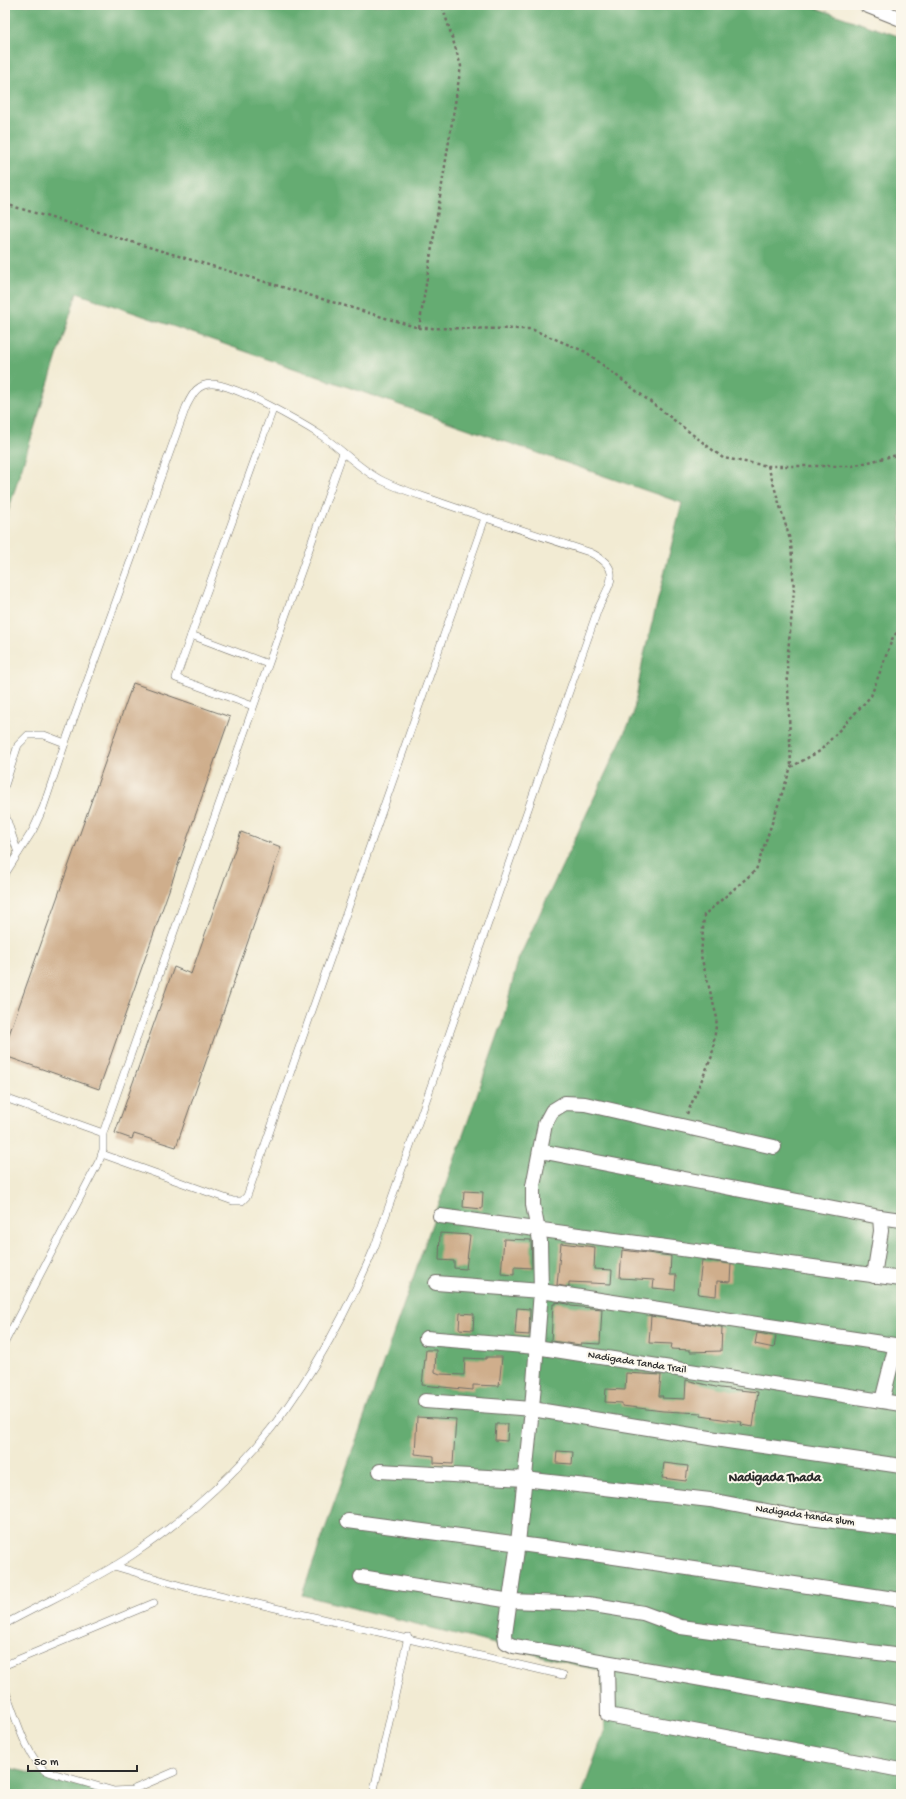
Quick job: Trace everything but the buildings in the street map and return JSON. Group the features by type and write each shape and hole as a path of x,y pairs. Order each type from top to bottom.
{"street":[{"path":"866,5 901,19"},
{"path":"774,1148 585,1104 565,1103 552,1111 545,1124 533,1186 534,1205 539,1228 541,1291 532,1409 518,1544 511,1601 505,1634 506,1642 510,1645 607,1663 901,1714"},
{"path":"540,1152 901,1220"},
{"path":"440,1216 539,1228 901,1279"},
{"path":"874,1276 881,1231 880,1217"},
{"path":"436,1282 541,1291 899,1345 882,1401"},
{"name":"Nadigada Tanda Trail","path":"426,1338 536,1347 901,1404"},
{"path":"425,1401 532,1409 728,1441 901,1466"},
{"name":"Nadigada tanda slum","path":"380,1471 524,1479 710,1500 792,1516 901,1529"},
{"path":"348,1521 518,1544 901,1600"},
{"path":"361,1577 511,1601 588,1604 643,1613 681,1627 901,1656"},
{"path":"607,1663 608,1716 901,1770"}],"lane":[{"path":"5,874 33,830 43,808 186,407 195,390 200,386 223,386 246,395 273,409 322,436 364,470 385,482 598,556 610,569 612,576 611,583 595,616 375,1246 357,1288 340,1322 294,1396 257,1445 214,1491 148,1544 114,1566 5,1624"},
{"path":"253,706 176,678 273,409"},
{"path":"5,1342 102,1154 103,1134 343,453"},
{"path":"102,1154 233,1201 242,1201 247,1196 485,518"},
{"path":"191,635 268,664"},
{"path":"5,785 18,745 28,735 44,735 65,743"},
{"path":"5,814 18,853"},
{"path":"5,1098 103,1134"},
{"path":"114,1566 185,1587 563,1675"},
{"path":"5,1664 154,1603"},
{"path":"373,1794 408,1638"},
{"path":"5,1690 31,1755 37,1765 45,1771 114,1791 125,1792 174,1772"}],"path":[{"path":"419,328 462,66 442,5"},
{"path":"5,204 419,328 531,329 586,352 723,458 768,466 852,466 901,454"},
{"path":"682,1127 712,1056 717,1018 700,956 704,915 756,870 791,767 787,662 794,591 791,544 768,466"},
{"path":"791,767 820,751 871,696 893,637 901,628"}],"green space":[{"path":"5,5 807,5 901,37 901,1794 582,1794 605,1729 601,1671 302,1595 502,1024 518,960 633,715 643,659 682,503 77,293 5,521"},
{"path":"5,1767 118,1794 5,1794"}],"district":[{"name":"Nadigada Thada","path":"775,1478"}]}
